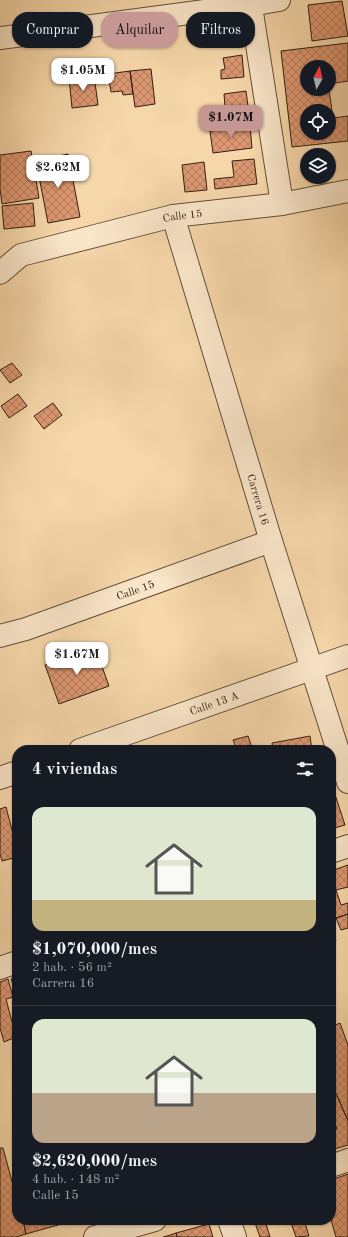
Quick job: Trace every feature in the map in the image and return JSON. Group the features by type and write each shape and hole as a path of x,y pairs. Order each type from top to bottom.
{"street":[{"path":"0,38 250,2 279,0"},
{"path":"250,2 282,204"},
{"name":"Calle 15","path":"0,272 21,255 173,216 282,204 348,191"},
{"name":"Carrera 16","path":"173,216 271,541 348,782"},
{"name":"Calle 15","path":"0,636 34,626 271,541"},
{"name":"Calle 13 A","path":"95,745 348,656"},
{"path":"0,778 12,774"},
{"path":"336,850 348,846"},
{"path":"0,968 12,964"},
{"path":"336,1164 348,1160"},
{"path":"95,1237 137,1225"},
{"path":"231,1225 235,1237"}],"building":[{"path":"342,1 348,36 312,41 308,5"},
{"path":"348,43 348,81 336,83 336,60 300,60 300,96 330,96 331,104 300,104 300,140 336,140 336,118 348,116 348,141 292,147 281,51"},
{"path":"242,55 244,77 221,79 221,70 225,69 223,58"},
{"path":"151,69 155,104 135,107 130,71"},
{"path":"130,71 133,94 123,95 122,91 111,92 108,74"},
{"path":"94,75 98,105 72,108 69,78"},
{"path":"246,91 249,113 222,116 221,107 225,106 224,94"},
{"path":"250,126 252,148 213,153 210,131"},
{"path":"31,151 39,198 2,204 0,189 0,155"},
{"path":"68,154 80,217 48,223 36,161"},
{"path":"254,159 257,184 215,189 214,179 234,177 232,161"},
{"path":"204,162 207,190 185,192 182,165"},
{"path":"33,203 35,226 4,229 2,206"},
{"path":"12,363 22,375 10,383 0,370"},
{"path":"18,394 27,406 9,418 1,406"},
{"path":"53,403 62,415 44,429 34,416"},
{"path":"95,647 109,686 59,704 45,665"},
{"path":"248,736 251,745 235,745 233,740"},
{"path":"310,736 311,745 272,745 272,743"},
{"path":"336,797 345,825 336,828"},
{"path":"6,807 12,830 12,858 2,861 0,854 0,809"},
{"path":"348,865 348,887 336,890 336,869"},
{"path":"336,890 341,905 348,903 348,914 336,918"},
{"path":"348,914 348,928 341,930 336,918"},
{"path":"8,979 12,993 12,997 6,999 12,1022 12,1039 4,1042 0,1028 0,982"},
{"path":"340,1023 348,1045 348,1121 336,1093 336,1025"},
{"path":"336,1096 348,1121 348,1145 336,1149 337,1129"},
{"path":"0,1148 3,1148 12,1181 12,1225 24,1225 26,1234 16,1237 0,1237"},
{"path":"348,1174 348,1237 336,1237 332,1225 336,1225 336,1178"},
{"path":"24,1225 58,1225 26,1234"},
{"path":"209,1225 213,1237 177,1237 176,1233"},
{"path":"256,1225 266,1225 270,1237 260,1237"},
{"path":"292,1225 306,1225 309,1236 296,1237"},
{"path":"176,1233 177,1237 163,1237 167,1236"}]}
